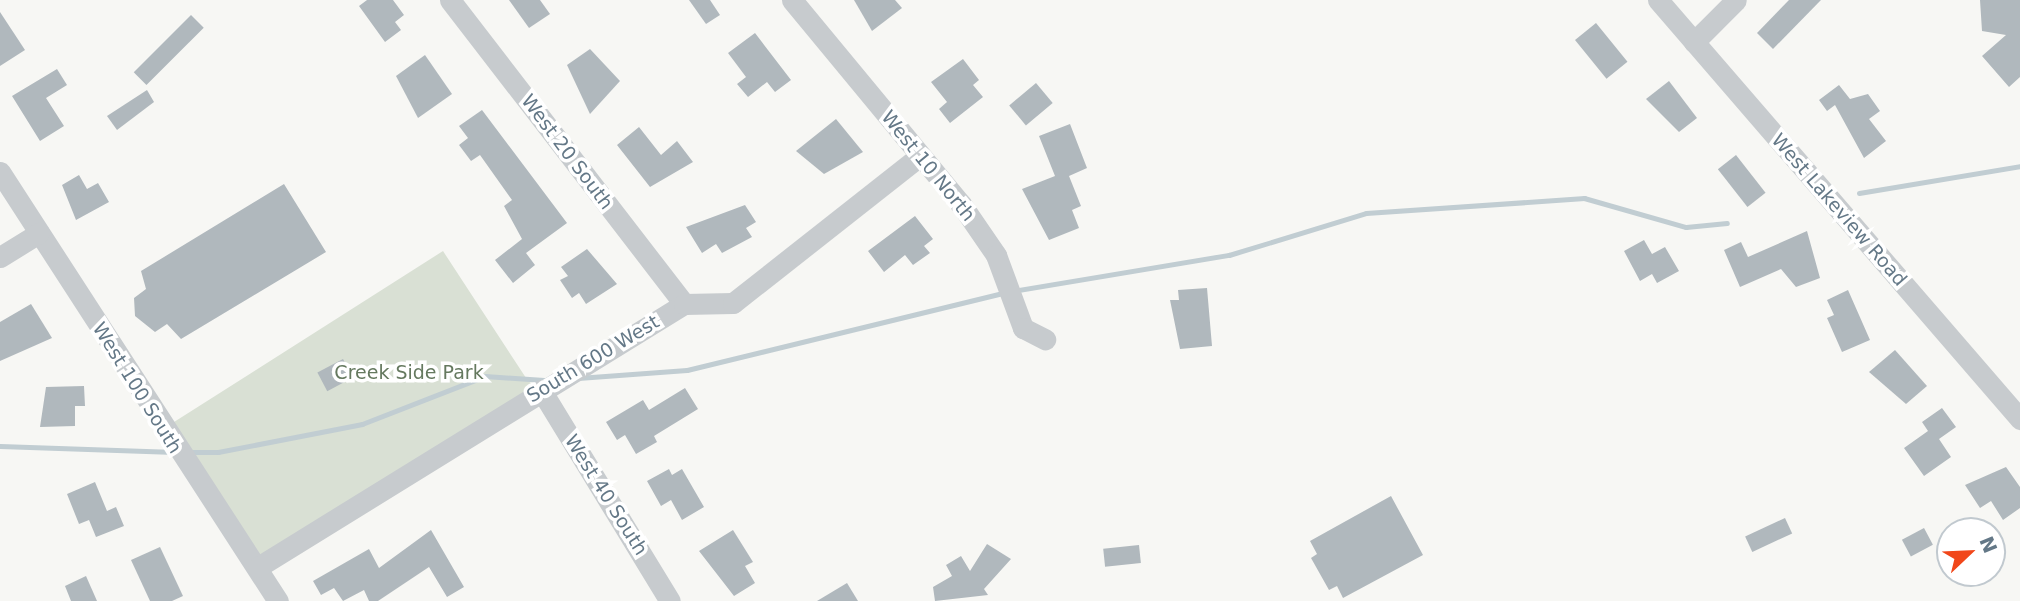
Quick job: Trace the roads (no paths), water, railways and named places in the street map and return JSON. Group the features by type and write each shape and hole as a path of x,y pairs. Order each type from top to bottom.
{"street":[{"name":"West 20 South","path":"450,0 684,304"},
{"name":"West 10 North","path":"792,0 920,156 996,255 1023,328 1045,340"},
{"name":"West Lakeview Road","path":"1658,0 2020,419"},
{"path":"1694,42 1735,0"},
{"name":"South 600 West","path":"258,568 541,390 684,304 733,303 920,156"},
{"name":"West 100 South","path":"0,172 278,601"},
{"path":"0,257 38,233"},
{"name":"West 40 South","path":"541,390 670,601"}],"waterway":[{"path":"1859,193 2020,166"},
{"path":"1013,291 1229,255 1366,213 1584,198 1686,227 1727,223"},
{"path":"578,378 687,370 1004,293"},
{"path":"188,452 218,452 362,424 485,376 544,380"},
{"path":"0,446 175,452"}],"park label":[{"name":"Creek Side Park","path":"409,373"}]}
